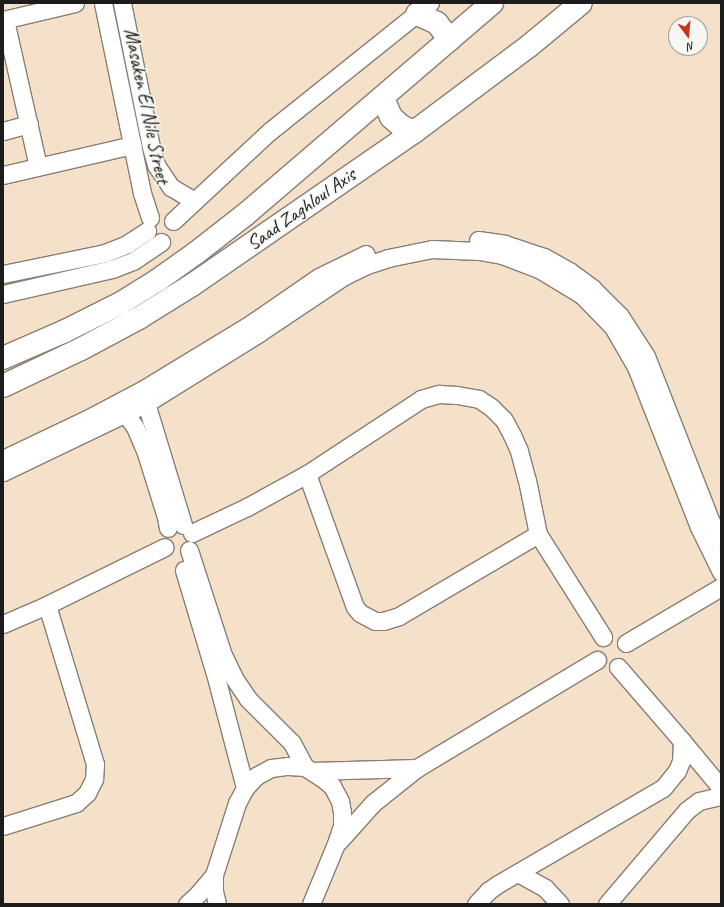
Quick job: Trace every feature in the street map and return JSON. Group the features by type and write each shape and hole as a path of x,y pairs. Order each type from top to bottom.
{"main road":[{"name":"Saad Zaghloul Axis","path":"3,358 72,327 121,302 158,280 196,253 246,214 383,98 450,40 488,3"},
{"name":"Saad Zaghloul Axis","path":"3,386 139,318 179,293 414,132 529,46 581,3"},
{"path":"424,9 450,40"},
{"path":"383,98 391,117 401,126 414,132"}],"street":[{"path":"38,166 4,20 45,7 76,3"},
{"name":"Masaken El Nile Street","path":"102,3 133,145 148,225"},
{"name":"Masaken El Nile Street","path":"122,3 156,165 171,187 194,201"},
{"path":"173,221 270,131 424,9"},
{"path":"3,131 29,124"},
{"path":"3,175 133,145"},
{"path":"3,274 64,262 116,249 162,214 173,221"},
{"path":"3,294 68,280 128,263 143,256 173,235 173,221"},
{"path":"148,225 152,239 161,242"},
{"path":"144,397 319,277 361,255 391,246 430,239 478,240 504,244 544,257 569,271 592,288 620,316 646,356 711,522 721,540"},
{"path":"3,472 144,397 259,333 344,276 367,265 388,258 432,249 479,251 502,255 539,269 576,291 600,311 613,328 636,367 699,526 721,572"},
{"path":"64,262 68,280"},
{"path":"311,904 342,826 340,801 332,786 309,769 292,743 248,699 234,678 223,655 178,550 163,539 181,529 247,507 307,474 422,399 439,394 473,398 491,407 504,420 512,434 519,451 527,480 538,534 603,637"},
{"path":"144,397 181,529"},
{"path":"3,459 122,408"},
{"path":"3,624 178,550 193,542 181,529 145,450 122,408"},
{"path":"307,474 355,607 360,613 375,621 395,618 538,534"},
{"path":"178,550 217,680 244,788"},
{"path":"626,643 721,587"},
{"path":"3,826 76,803 87,793 94,779 95,764 47,605"},
{"path":"613,635 618,636 626,643 628,647 628,657 618,667 613,668 604,666 597,660 595,655 596,645 603,637 613,635"},
{"path":"335,846 373,803 417,768 597,660"},
{"path":"618,667 721,788"},
{"path":"478,902 498,884 663,788 677,771 680,761 682,741"},
{"path":"217,904 214,891 214,875 237,803 244,788 256,776 271,768 288,766 309,769 417,768"},
{"path":"607,904 687,810 699,801 721,796"},
{"path":"518,873 545,888 560,904"},
{"path":"187,904 198,894 214,875"}]}
